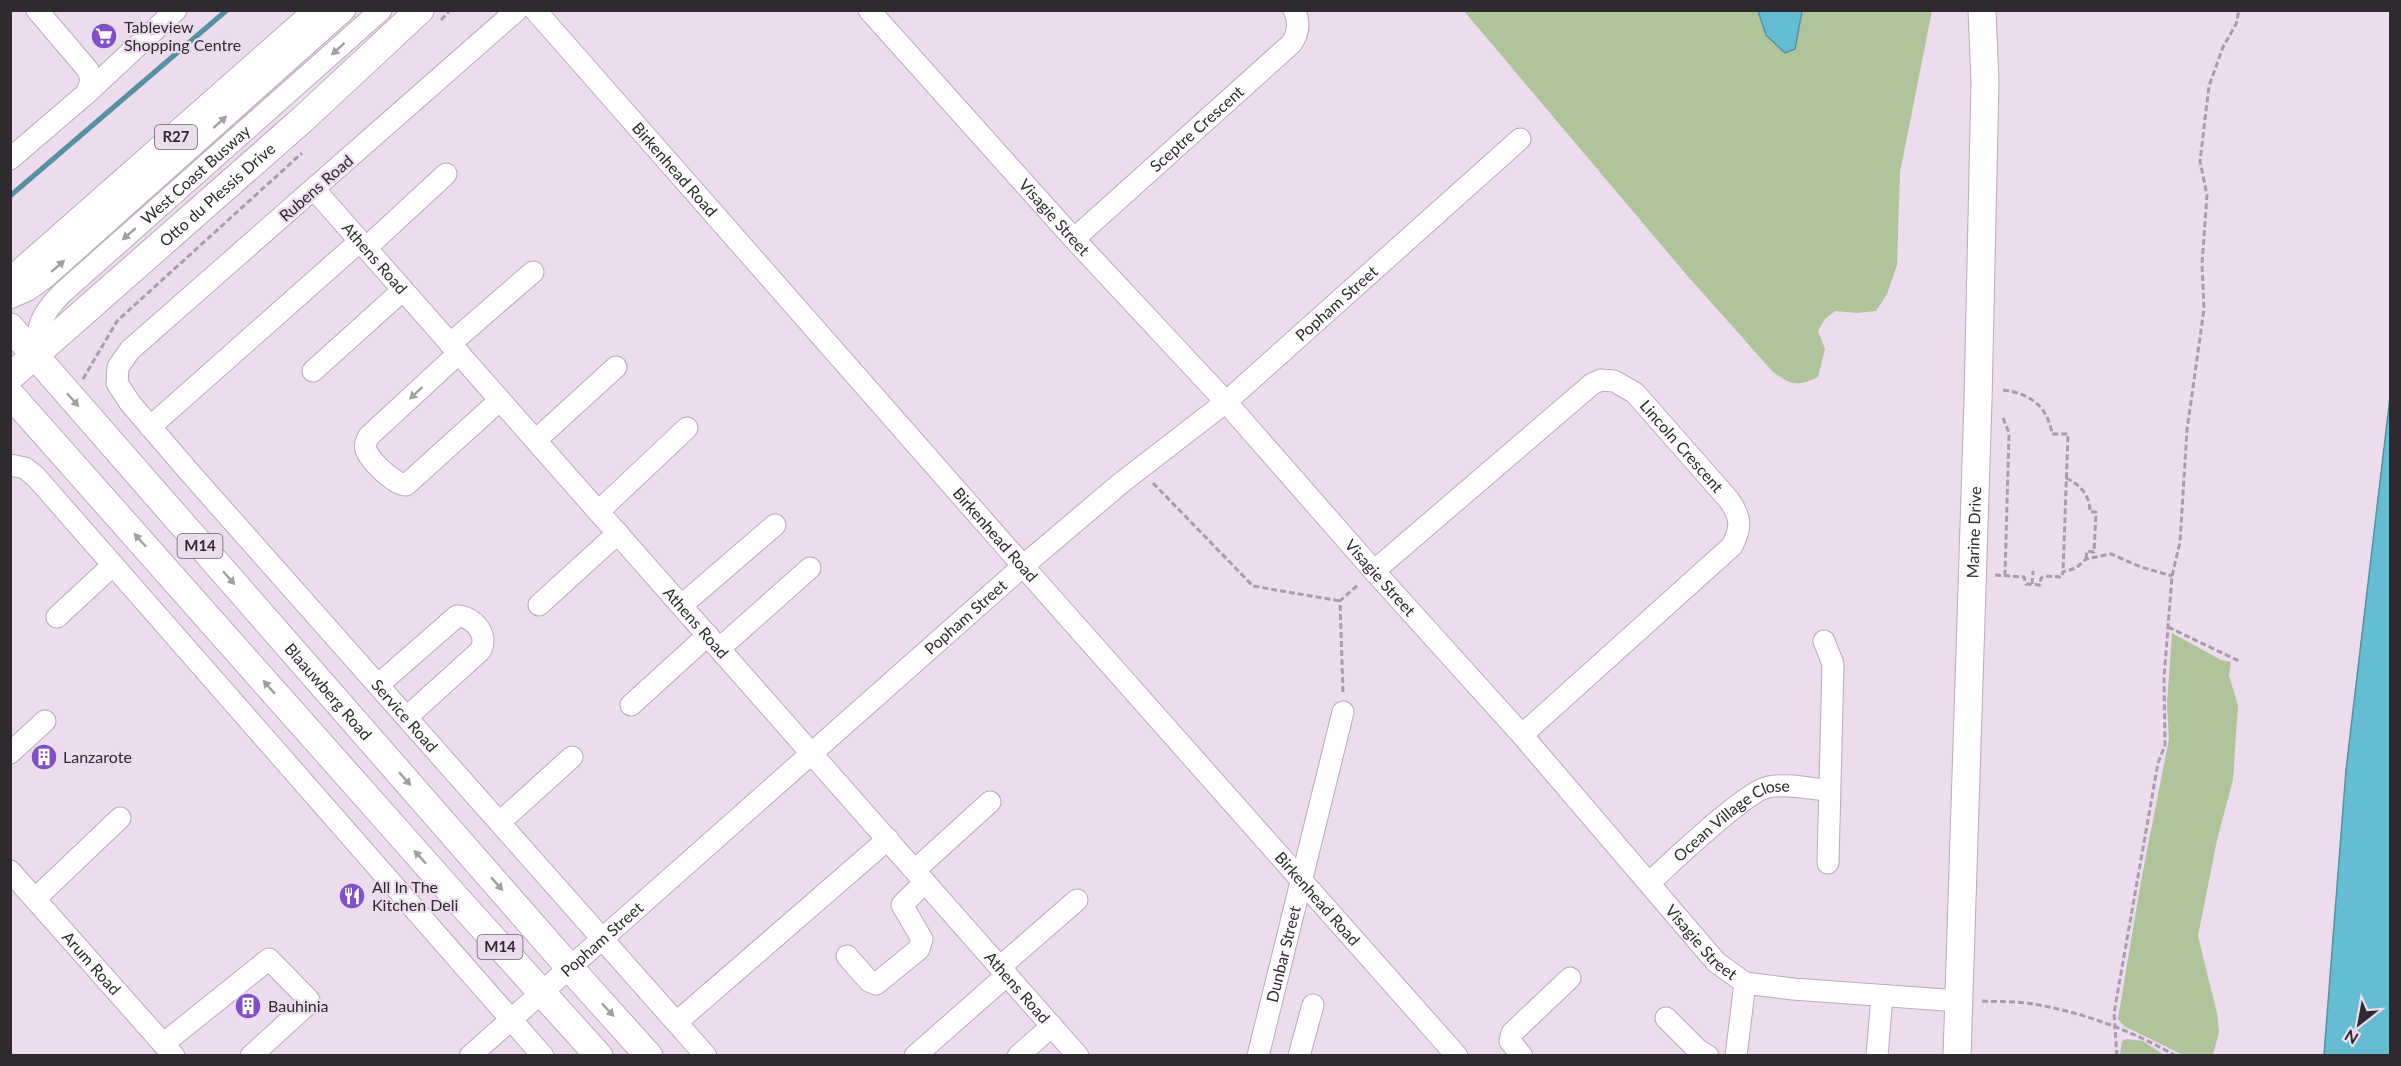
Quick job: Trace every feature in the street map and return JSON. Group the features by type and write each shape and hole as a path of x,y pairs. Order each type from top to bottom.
{"main road":[{"name":"R27","path":"10,282 319,10"},
{"name":"Otto du Plessis Drive","path":"10,376 303,118 420,10"},
{"name":"Marine Drive","path":"1957,1056 1971,1001 1978,401 1985,81 1982,10"},
{"name":"Blaauwberg Road","path":"10,327 569,967 650,1056"},
{"name":"M14","path":"10,394 599,1056"}],"street":[{"path":"37,10 88,70 91,80 87,93"},
{"path":"10,159 87,93 176,10"},
{"name":"West Coast Busway","path":"10,298 28,290 46,277 345,10"},
{"name":"West Coast Busway","path":"36,355 39,323 45,310 381,10"},
{"name":"Rubens Road","path":"118,367 130,350 517,10"},
{"name":"Birkenhead Road","path":"534,10 1457,1056"},
{"name":"Visagie Street","path":"869,10 1074,239 1226,402 1522,735 1716,962 1745,983 1793,989 1971,1001"},
{"name":"Sceptre Crescent","path":"1074,239 1291,44 1298,31 1298,21 1294,10"},
{"name":"Popham Street","path":"470,1056 1023,566 1139,469 1226,402 1520,139"},
{"path":"150,427 446,174"},
{"name":"Athens Road","path":"314,189 1078,1056"},
{"path":"501,400 406,485 393,481 365,448 369,436 454,348 533,272"},
{"path":"313,371 403,290"},
{"name":"Service Road","path":"118,367 117,383 150,427 706,1056"},
{"path":"536,440 616,367"},
{"name":"Lincoln Crescent","path":"1374,571 1592,384 1601,380 1614,381 1635,393 1729,500 1738,513 1739,532 1732,546 1522,735"},
{"path":"599,511 687,428"},
{"path":"12,465 25,468 36,477 543,1056"},
{"path":"682,606 775,525"},
{"path":"539,605 618,533"},
{"path":"57,617 114,566"},
{"path":"631,705 810,568"},
{"path":"378,685 457,616 464,616 481,631 484,638 480,651 407,717"},
{"path":"1824,641 1833,664 1828,790 1828,863"},
{"name":"Dunbar Street","path":"1258,1056 1343,712"},
{"path":"10,753 45,721"},
{"path":"500,822 572,757"},
{"name":"Ocean Village Close","path":"1649,883 1733,810 1761,789 1778,786 1828,790"},
{"path":"847,956 869,981 876,984 919,949 922,944 921,937 902,905 920,876 990,802"},
{"path":"35,899 120,818"},
{"path":"677,1022 888,839"},
{"name":"Arum Road","path":"14,882 35,899 168,1050"},
{"path":"915,1056 1077,900"},
{"path":"168,1050 269,959 309,1004 251,1056"},
{"path":"1522,1056 1510,1041 1510,1035 1570,978"},
{"path":"1736,1056 1745,983"},
{"path":"1877,1056 1882,996"},
{"path":"1299,1056 1313,1005"},
{"path":"1666,1018 1698,1050 1708,1056"},
{"path":"1018,1056 1052,1026"}],"path":[{"path":"2117,1056 2114,1013 2158,763 2165,745 2163,707 2172,576 2180,542 2187,430 2204,309 2202,264 2207,195 2200,161 2209,86 2223,47 2236,24 2239,10"},
{"path":"81,382 105,341"},
{"path":"1995,575 2024,577 2026,584 2040,585 2041,578 2045,576 2062,577 2063,572 2068,434 2052,434 2048,416 2033,399 2024,394 2003,390"},
{"path":"2003,418 2009,433 2005,575"},
{"path":"1139,469 1253,586 1340,601"},
{"path":"2066,478 2075,482 2084,491 2088,498 2090,512 2096,512 2094,552 2087,551 2086,559"},
{"path":"1997,503 2007,504"},
{"path":"1997,512 2006,513"},
{"path":"2063,572 2076,568 2086,559 2111,554 2141,567 2172,576"},
{"path":"1340,601 1374,571"},
{"path":"2032,585 2033,571"},
{"path":"1340,601 1343,712"},
{"path":"2168,627 2239,661"},
{"path":"1971,1001 2030,1004 2053,1008 2115,1027 2153,1042 2176,1056"}],"green space":[{"path":"1464,11 1758,11 1766,35 1795,49 1802,11 1932,11 1900,172 1897,265 1887,294 1876,311 1857,313 1835,311 1825,319 1818,331 1825,349 1818,377 1794,383 1773,372 1685,273"},
{"path":"2172,633 2221,660 2231,662 2229,676 2238,705 2233,780 2217,840 2198,936 2217,1013 2219,1032 2213,1055 2183,1055 2124,1026 2118,1019 2141,881 2169,739 2167,704"},
{"path":"2127,1039 2143,1041 2164,1055 2120,1055 2122,1041"}],"water":[{"path":"1758,11 1802,11 1795,49 1785,53 1766,35"},
{"path":"2390,397 2390,1055 2324,1055 2346,770"}],"waterway":[{"path":"10,196 227,10"}],"place":[{"name":"Tableview Shopping Centre","path":"104,36"},
{"name":"Lanzarote","path":"44,757"},
{"name":"All In The Kitchen Deli","path":"352,896"},
{"name":"Bauhinia","path":"248,1006"}]}
